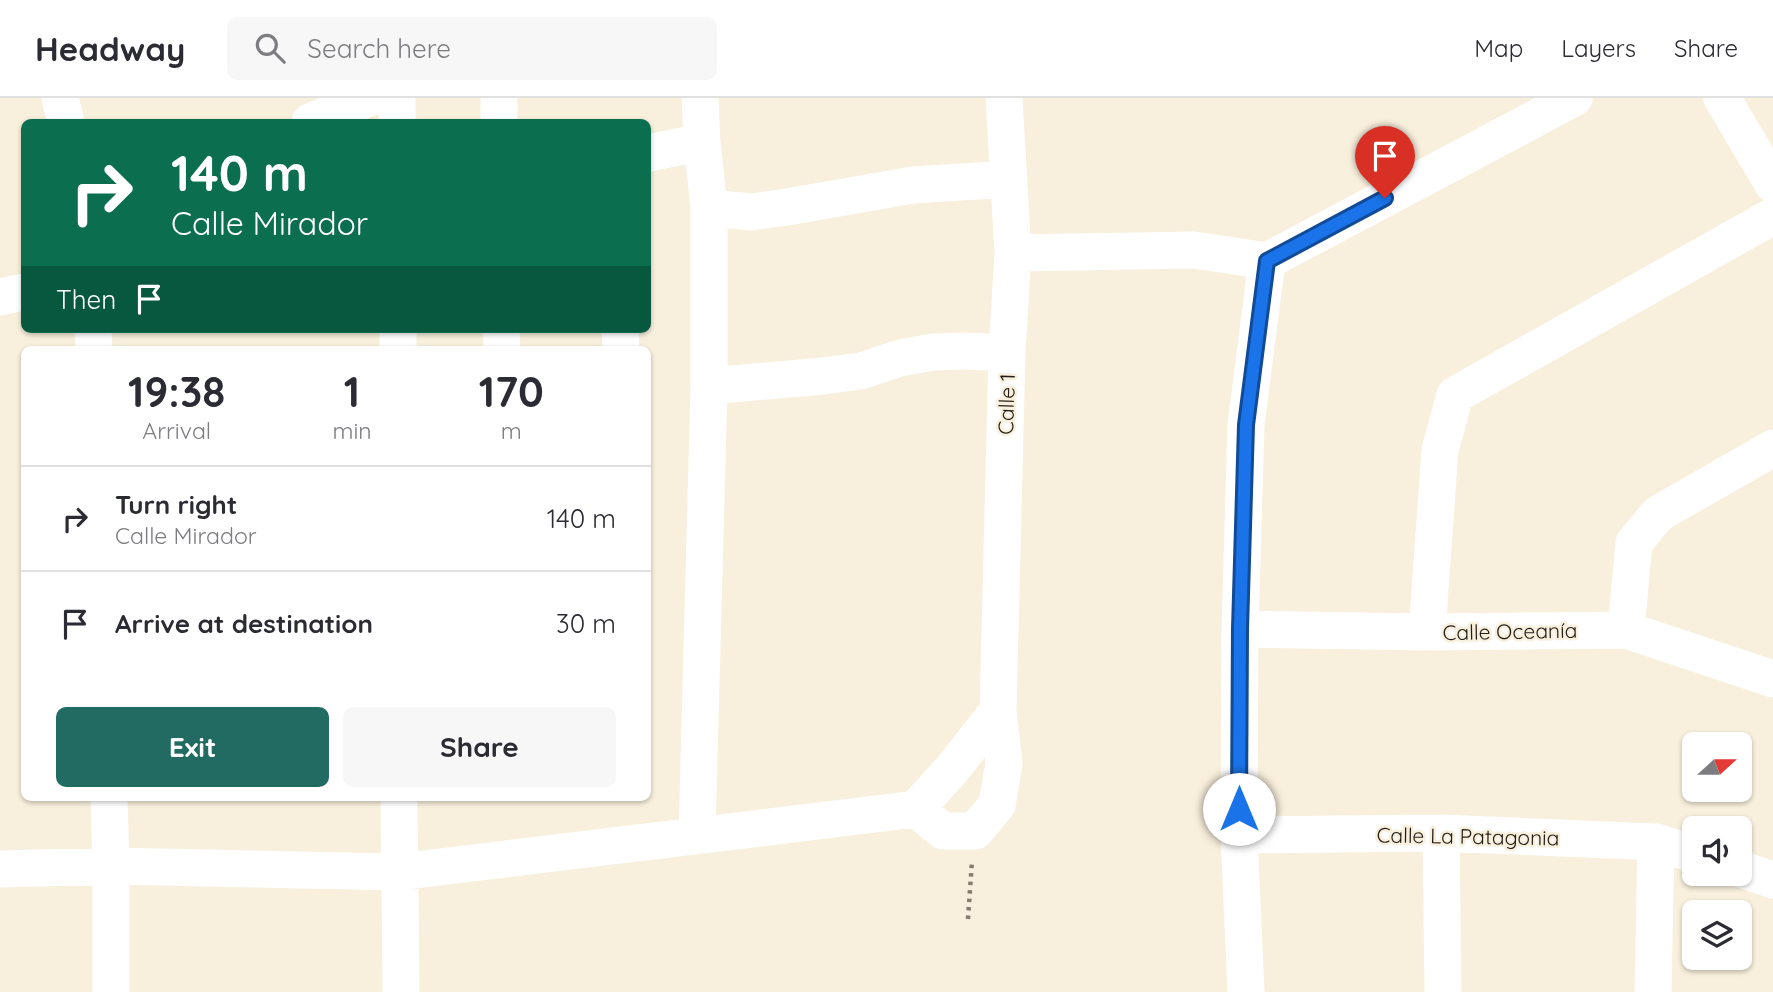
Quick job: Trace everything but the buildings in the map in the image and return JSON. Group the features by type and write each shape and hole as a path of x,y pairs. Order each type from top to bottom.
{"street":[{"path":"60,98 65,119"},
{"path":"317,119 369,98"},
{"path":"397,98 397,119"},
{"path":"499,98 499,119"},
{"path":"697,835 709,386 709,208 700,98"},
{"name":"Calle 1","path":"975,831 998,806 1004,763 998,710 1007,353 1013,253 1004,98"},
{"path":"1013,253 1194,250 1267,261 1574,98"},
{"path":"1723,98 1773,184"},
{"path":"651,152 702,142"},
{"path":"709,208 751,212 912,185 1009,179"},
{"path":"1427,632 1440,450 1455,395 1773,216"},
{"path":"1246,992 1239,835 1240,629 1246,425 1267,261"},
{"path":"0,297 21,293"},
{"path":"709,386 822,376 861,370 900,358 933,352 1007,353"},
{"path":"1626,630 1634,543 1658,514 1773,448"},
{"name":"Calle Oceanía","path":"1240,629 1427,632 1626,630 1773,679"},
{"path":"0,869 111,866 399,872 916,809 953,768 998,710"},
{"path":"109,801 111,992"},
{"path":"399,801 401,992"},
{"path":"916,809 943,831 975,831"},
{"path":"1441,833 1443,992"},
{"name":"Calle La Patagonia","path":"1239,835 1441,833 1656,842 1682,850"},
{"path":"1653,992 1656,842"},
{"path":"1752,873 1773,880"}],"path":[{"path":"968,919 975,831"}],"route":[{"path":"1239,809 1240,629 1246,425 1267,261 1385,198"}]}
